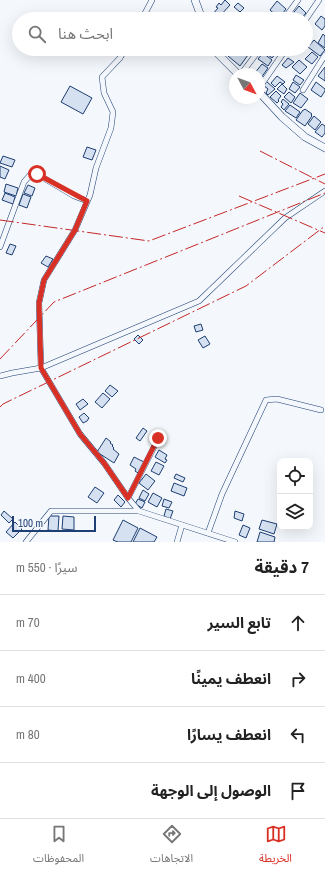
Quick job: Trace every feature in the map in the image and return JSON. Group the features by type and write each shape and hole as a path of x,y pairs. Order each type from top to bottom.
{"street":[{"path":"146,12 152,0"},
{"path":"195,0 199,12"},
{"path":"289,12 298,0"},
{"path":"311,12 319,0"},
{"path":"303,90 325,55"},
{"path":"121,56 102,77 104,93 113,112 111,128 96,168 90,195 75,230 44,280 39,303 41,368 80,434 104,463 128,498 139,511"},
{"path":"219,56 232,68"},
{"path":"246,68 255,56"},
{"path":"265,79 281,56"},
{"path":"265,99 282,117 305,137 325,148"},
{"path":"0,247 24,182 31,174 37,174 87,201"},
{"path":"0,376 41,368 199,301 285,218 325,191"},
{"path":"208,533 225,488 266,400 277,398 320,410"},
{"path":"128,498 158,438"},
{"path":"26,542 51,511 139,511 235,542"},
{"path":"177,542 182,525"}],"building":[{"path":"225,0 230,5 224,12 215,12 218,8 216,7 219,3 221,5"},
{"path":"277,1 286,9 284,12 272,12 270,10"},
{"path":"238,3 244,8 240,12 234,7"},
{"path":"299,6 305,12 294,12"},
{"path":"321,16 325,19 325,26 322,30 315,24"},
{"path":"323,34 325,36 325,48 318,43"},
{"path":"314,40 325,50 320,56 313,51"},
{"path":"313,53 318,57 312,64 305,59 308,56 313,56"},
{"path":"228,56 247,56 240,66"},
{"path":"260,56 267,56 272,60 268,66 258,59"},
{"path":"288,58 294,62 286,68 282,65"},
{"path":"299,60 307,67 300,74 292,67"},
{"path":"262,64 268,68 265,72 265,68 259,68"},
{"path":"325,67 325,81 318,76"},
{"path":"296,75 304,80 300,85 293,80"},
{"path":"277,76 285,82 283,84 280,82 275,87 271,83"},
{"path":"266,81 275,89 268,95 266,93 268,89 265,87"},
{"path":"293,82 300,87 295,93 289,89"},
{"path":"316,82 325,89 321,97 311,90"},
{"path":"282,84 287,89 284,94 277,89"},
{"path":"70,86 92,98 83,114 61,102"},
{"path":"276,91 281,96 277,103 270,97"},
{"path":"289,92 295,97 291,103 284,97"},
{"path":"300,93 308,99 301,108 293,103"},
{"path":"283,99 289,104 284,110 281,107 283,104 281,102"},
{"path":"290,105 300,112 296,118 285,111"},
{"path":"305,109 312,114 312,116 305,126 296,120"},
{"path":"314,116 321,122 315,130 308,124"},
{"path":"322,124 325,126 325,133 322,137 315,132"},
{"path":"87,147 96,150 92,160 83,157"},
{"path":"3,156 15,160 12,167 0,163"},
{"path":"0,166 9,170 5,179 0,177"},
{"path":"6,184 18,188 16,196 4,192"},
{"path":"28,185 35,188 32,196 24,193"},
{"path":"5,193 15,197 13,204 2,200"},
{"path":"23,194 31,197 27,208 19,205"},
{"path":"10,244 16,246 12,255 6,253"},
{"path":"46,256 53,259 48,267 41,263"},
{"path":"201,324 203,330 196,332 194,326"},
{"path":"138,335 143,340 139,344 134,339"},
{"path":"205,336 210,344 203,348 198,340"},
{"path":"110,385 118,391 112,397 105,391"},
{"path":"103,393 110,399 102,408 95,402"},
{"path":"83,399 88,404 80,410 76,404"},
{"path":"84,413 89,418 83,423 79,417"},
{"path":"143,428 147,431 140,441 136,438"},
{"path":"106,438 113,445 113,449 119,454 114,463 97,452"},
{"path":"159,450 167,455 165,459 167,460 165,463 155,457"},
{"path":"134,457 144,462 138,473 135,471 136,469 130,465"},
{"path":"156,462 164,466 159,475 151,471"},
{"path":"146,474 155,481 148,490 139,483"},
{"path":"176,474 185,478 183,482 174,478"},
{"path":"174,483 187,488 184,496 171,491"},
{"path":"95,487 104,493 97,503 88,497"},
{"path":"143,490 149,494 145,501 139,498"},
{"path":"153,493 162,498 157,507 148,502"},
{"path":"118,495 125,502 121,507 114,500"},
{"path":"138,499 145,502 142,508 135,504"},
{"path":"164,499 172,502 169,508 162,506"},
{"path":"166,509 173,511 170,519 164,516"},
{"path":"4,511 13,519 9,523 1,515"},
{"path":"235,511 244,514 242,521 234,518"},
{"path":"49,516 59,516 58,531 48,530"},
{"path":"63,516 74,517 74,530 62,529"},
{"path":"123,520 138,528 131,542 118,542 113,540"},
{"path":"262,520 277,524 274,534 259,529"},
{"path":"15,522 22,529 13,538 6,532"},
{"path":"243,525 250,528 246,538 239,535"},
{"path":"140,528 157,537 154,542 133,542"},
{"path":"260,532 275,537 274,542 257,542"}],"power":[{"path":"260,151 325,184"},
{"path":"0,220 149,241 325,174"},
{"path":"0,359 54,302 325,193"},
{"path":"239,196 325,233"},
{"path":"0,407 3,404 246,286 325,226"}],"route":[{"path":"37,174 74,196 87,201 75,230 44,280 39,303 41,368 80,434 104,463 128,498 158,438"}]}
